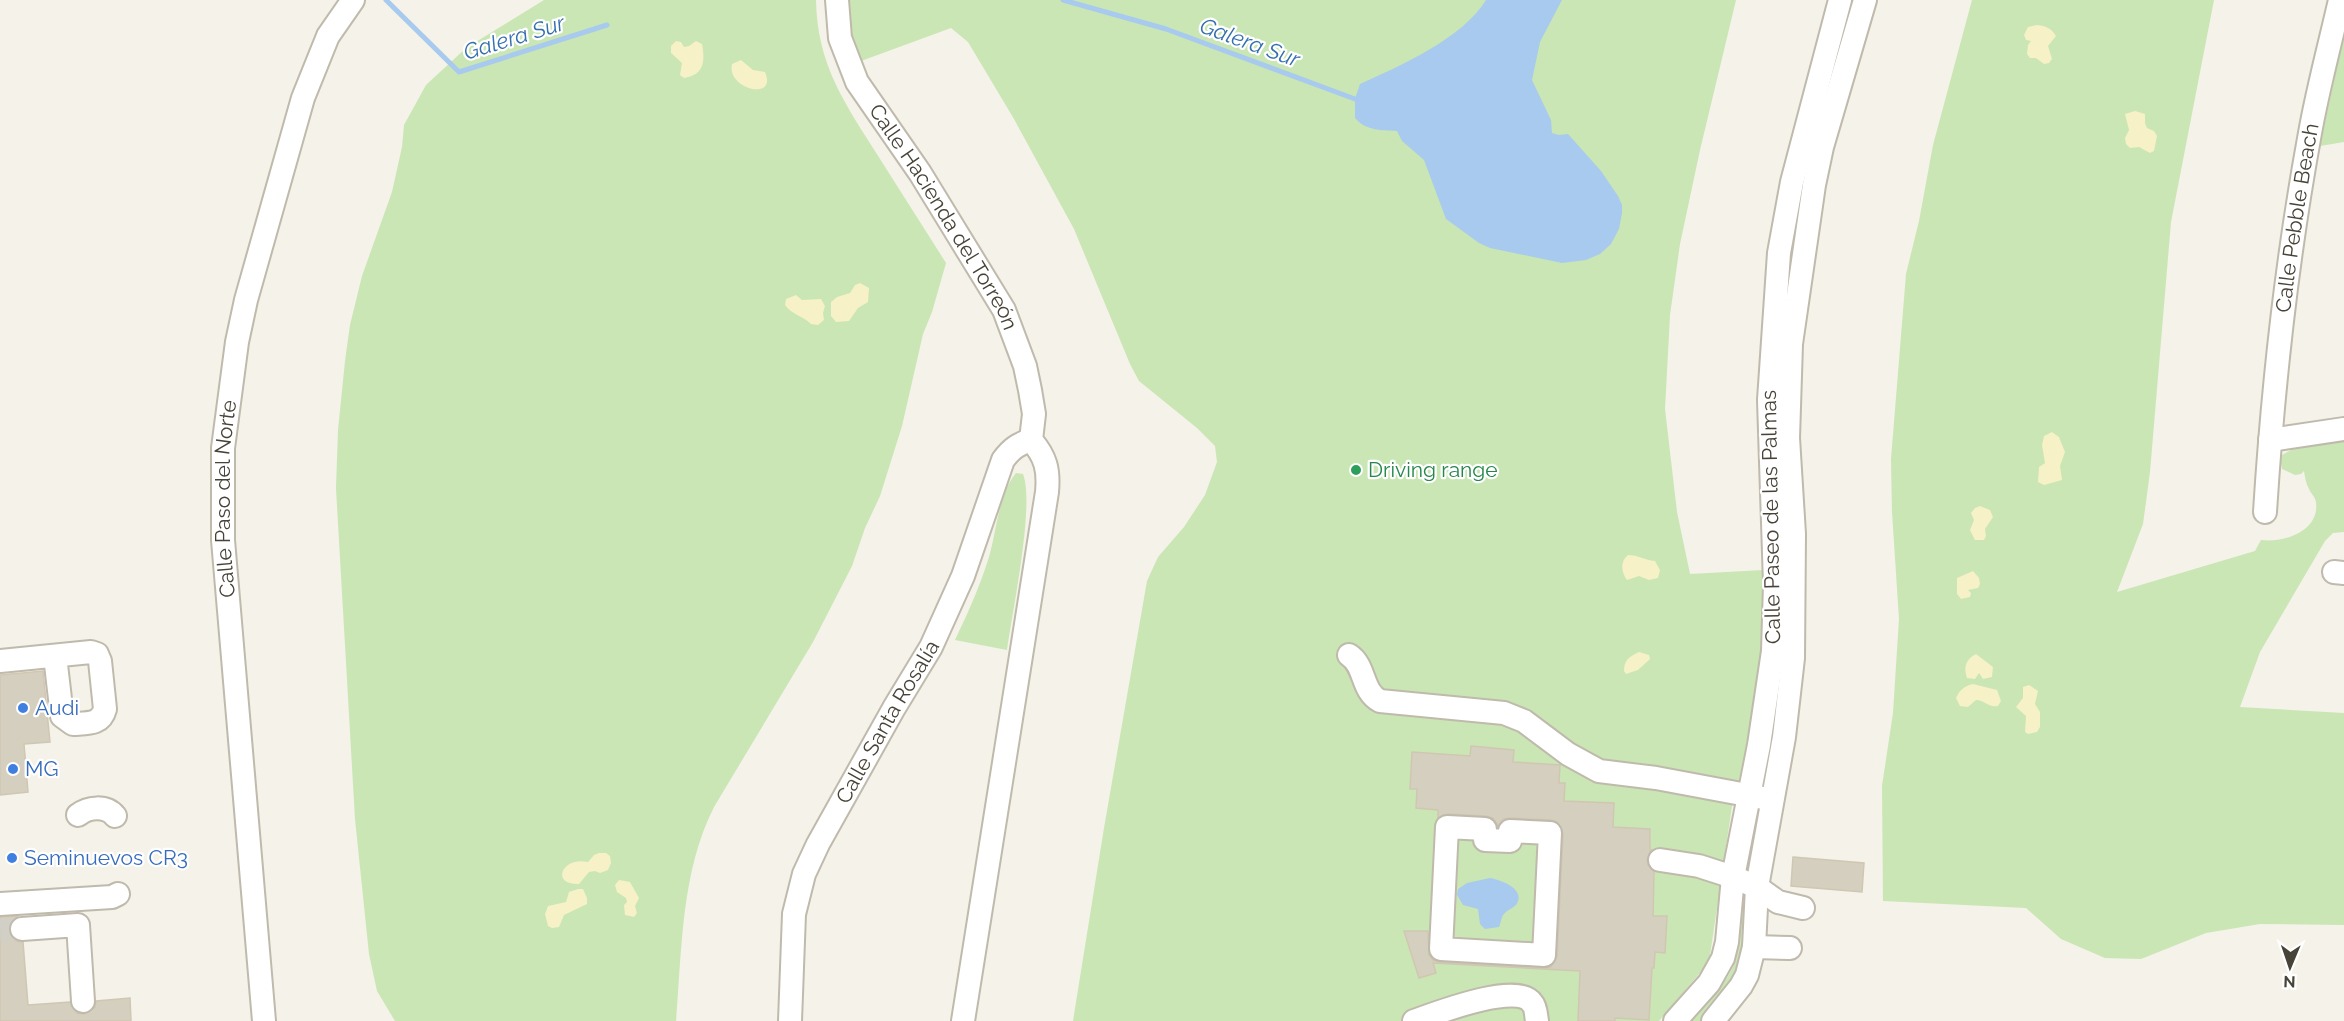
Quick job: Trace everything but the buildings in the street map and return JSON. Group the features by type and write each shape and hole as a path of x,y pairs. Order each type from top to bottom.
{"street":[{"name":"Calle Paso del Norte","path":"264,1021 223,540 222,480 225,429 237,342 246,300 303,98 328,36 353,0"},
{"name":"Calle Hacienda del Torreón","path":"837,0 840,38 857,82 920,173 1004,309 1025,366 1030,390 1034,414 1031,440"},
{"name":"Calle Paseo de las Palmas","path":"1675,1021 1709,983 1723,958 1727,942 1733,877 1773,651 1775,584 1769,400 1779,253 1791,182 1840,0"},
{"name":"Calle Paseo de las Palmas","path":"1713,1021 1741,986 1747,975 1754,947 1757,887 1784,736 1793,647 1794,534 1788,438 1791,344 1814,185 1822,147 1865,0"},
{"name":"Calle Pebble Beach","path":"2265,512 2279,348 2304,168 2340,0"},
{"path":"2270,440 2344,429"},
{"name":"Calle Santa Rosalía","path":"790,1021 794,914 804,874 818,844 882,729 931,647 963,576 1003,460 1010,450 1031,440"},
{"path":"963,1021 1047,492 1047,464 1042,453 1031,440"},
{"path":"1348,655 1357,664 1369,693 1380,702 1504,713 1524,721 1568,754 1599,771 1656,778 1773,800"},
{"path":"0,661 55,656"},
{"path":"78,815 86,810 104,809 115,816"},
{"path":"1447,827 1485,829 1485,840 1509,841 1510,831 1550,833 1544,955 1441,950 1447,827"},
{"path":"1660,860 1699,866 1733,877 1757,887 1778,902 1803,908"},
{"path":"0,904 112,897 118,894"},
{"path":"22,928 78,925 83,1001"},
{"path":"1754,947 1790,948"},
{"path":"1414,1021 1490,997 1512,996 1532,1002 1537,1021"}],"green space":[{"path":"544,0 816,0 822,45 836,84 856,121 946,263 923,334 902,426 880,496 865,528 852,566 813,642 714,807 703,832 689,884 685,911 676,1021 395,1021 377,991 369,954 355,819 336,488 338,430 350,325 362,276 392,192 402,147 404,125 426,85 466,48"},
{"path":"848,0 1736,0 1680,244 1670,315 1665,409 1677,512 1690,574 1763,570 1764,639 1750,750 1732,806 1709,962 1659,1021 1073,1021 1147,581 1158,557 1184,527 1205,495 1217,462 1215,446 1197,428 1139,381 1074,229 1014,119 968,42 951,28 861,61 851,31"},
{"path":"1972,0 2214,0 2171,222 2150,472 2143,524 2117,592 2255,551 2261,540 2280,539 2299,533 2312,521 2316,512 2316,502 2307,485 2304,471 2295,475 2282,469 2280,456 2291,450 2294,445 2344,439 2344,532 2333,533 2325,541 2260,652 2240,707 2344,713 2344,925 2260,924 2206,933 2141,959 2105,958 2061,939 2026,908 1883,901 1882,786 1893,713 1899,619 1891,459 1906,274 1919,221 1933,145"},
{"path":"2344,33 2344,142 2320,146"},
{"path":"1016,473 1023,474 1026,489 1025,533 1007,650 955,640 982,578 1005,492"},
{"path":"1741,891 1747,893 1746,963 1718,1004 1702,1021 1689,1021 1727,978 1733,967 1740,930"}],"sand":[{"path":"2037,25 2048,28 2056,36 2048,46 2052,59 2049,63 2044,64 2036,58 2030,58 2027,54 2031,41 2026,40 2024,35 2028,27"},
{"path":"676,41 681,42 684,47 696,41 702,44 702,66 696,74 684,78 680,75 682,63 671,53 671,46"},
{"path":"741,60 753,70 765,72 767,81 764,87 751,89 736,80 732,73 732,64"},
{"path":"2135,111 2145,114 2147,128 2154,131 2157,136 2154,151 2150,153 2139,147 2130,148 2126,144 2125,138 2129,130 2125,114"},
{"path":"860,283 869,288 868,302 858,308 849,321 836,322 831,316 831,302 837,297 850,293 855,285"},
{"path":"796,295 802,300 821,299 825,306 824,320 818,325 811,324 788,308 785,305 786,299"},
{"path":"2052,432 2059,437 2065,452 2060,466 2062,480 2044,485 2038,482 2039,467 2045,463 2042,445 2044,436"},
{"path":"1980,506 1990,510 1993,517 1985,529 1984,540 1975,540 1970,530 1974,520 1971,513"},
{"path":"1628,555 1655,561 1660,570 1658,578 1649,580 1639,576 1627,580 1622,567"},
{"path":"1973,571 1979,578 1980,584 1978,588 1968,590 1971,593 1970,597 1961,599 1957,594 1957,578"},
{"path":"1639,652 1649,655 1650,659 1638,670 1626,674 1624,667 1626,661"},
{"path":"1976,654 1993,667 1992,677 1983,679 1979,673 1975,679 1967,678 1966,664"},
{"path":"1973,684 1997,690 2001,701 1998,706 1976,700 1968,707 1960,706 1956,698 1963,688"},
{"path":"2029,685 2038,691 2035,704 2040,712 2040,727 2037,732 2028,734 2025,732 2026,716 2016,707 2023,698 2023,687"},
{"path":"599,853 606,853 610,856 611,863 608,870 600,873 589,872 579,884 570,883 562,876 566,867 572,863 588,862"},
{"path":"619,880 630,882 639,898 635,906 637,913 634,917 625,915 626,898 617,892 615,885"},
{"path":"583,889 587,904 564,915 559,927 548,926 545,914 548,906 566,902 569,892"}],"water":[{"path":"1486,0 1562,0 1540,42 1532,80 1551,120 1552,133 1568,134 1601,171 1622,205 1619,229 1611,244 1600,254 1586,260 1562,263 1490,248 1479,243 1446,219 1424,160 1402,141 1397,131 1369,128 1355,118 1355,99 1360,84 1411,60 1447,39 1476,14"},
{"path":"1490,878 1511,886 1516,890 1518,899 1516,905 1503,915 1499,927 1485,929 1480,924 1478,909 1463,905 1457,895 1458,889 1467,883"}],"waterway":[{"name":"Galera Sur","path":"386,0 459,72 607,25"},
{"name":"Galera Sur","path":"1063,0 1166,29 1355,99"}],"tunnel":[{"path":"0,930 22,929"}],"place":[{"name":"Driving range","path":"1356,470"},
{"name":"Audi","path":"23,708"},
{"name":"MG","path":"13,769"},
{"name":"Seminuevos CR3","path":"12,858"}]}
